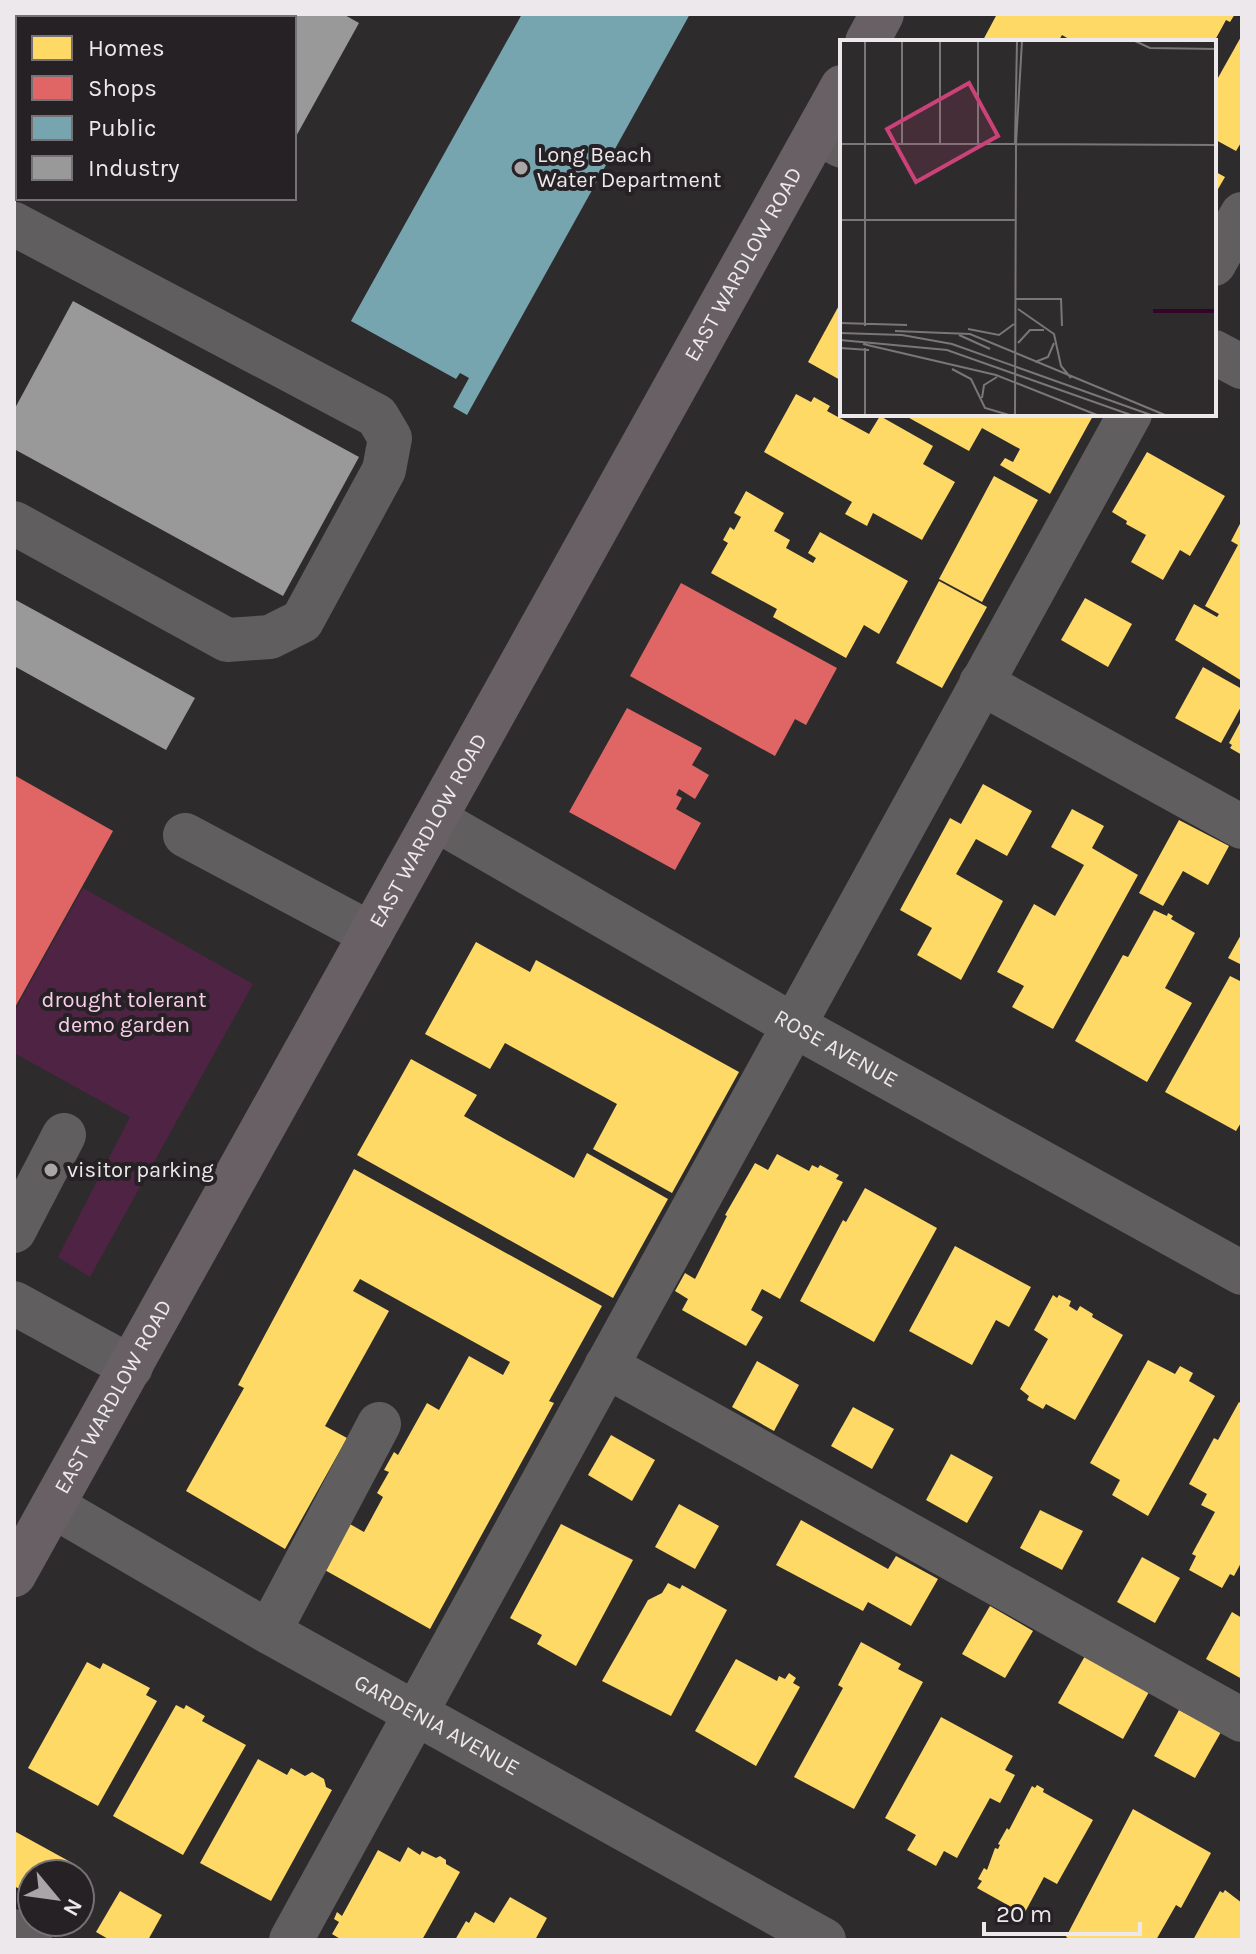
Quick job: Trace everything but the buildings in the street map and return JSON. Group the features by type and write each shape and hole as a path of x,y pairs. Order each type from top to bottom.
{"main road":[{"path":"868,40 882,14"},
{"name":"EAST WARDLOW ROAD","path":"14,1575 435,819 830,139 840,96"}],"street":[{"path":"1216,260 1242,214"},
{"path":"14,224 377,416 390,438 384,470 302,621 270,637 227,640 14,523"},
{"path":"1216,353 1242,367"},
{"path":"291,1940 1129,416"},
{"path":"981,683 1242,827"},
{"name":"ROSE AVENUE","path":"435,819 793,1025 1242,1273"},
{"path":"185,835 371,934"},
{"path":"14,1231 64,1135"},
{"path":"14,1303 131,1367"},
{"path":"606,1366 1242,1720"},
{"path":"269,1632 379,1424"},
{"name":"GARDENIA AVENUE","path":"53,1506 269,1632 824,1940"},
{"path":"14,1931 30,1940"}],"green space":[{"name":"drought tolerant demo garden","path":"83,888 253,984 90,1277 58,1257 130,1117 14,1053 14,1012"}],"place":[{"name":"Long Beach Water Department","path":"521,168"},
{"name":"visitor parking","path":"51,1170"}]}
